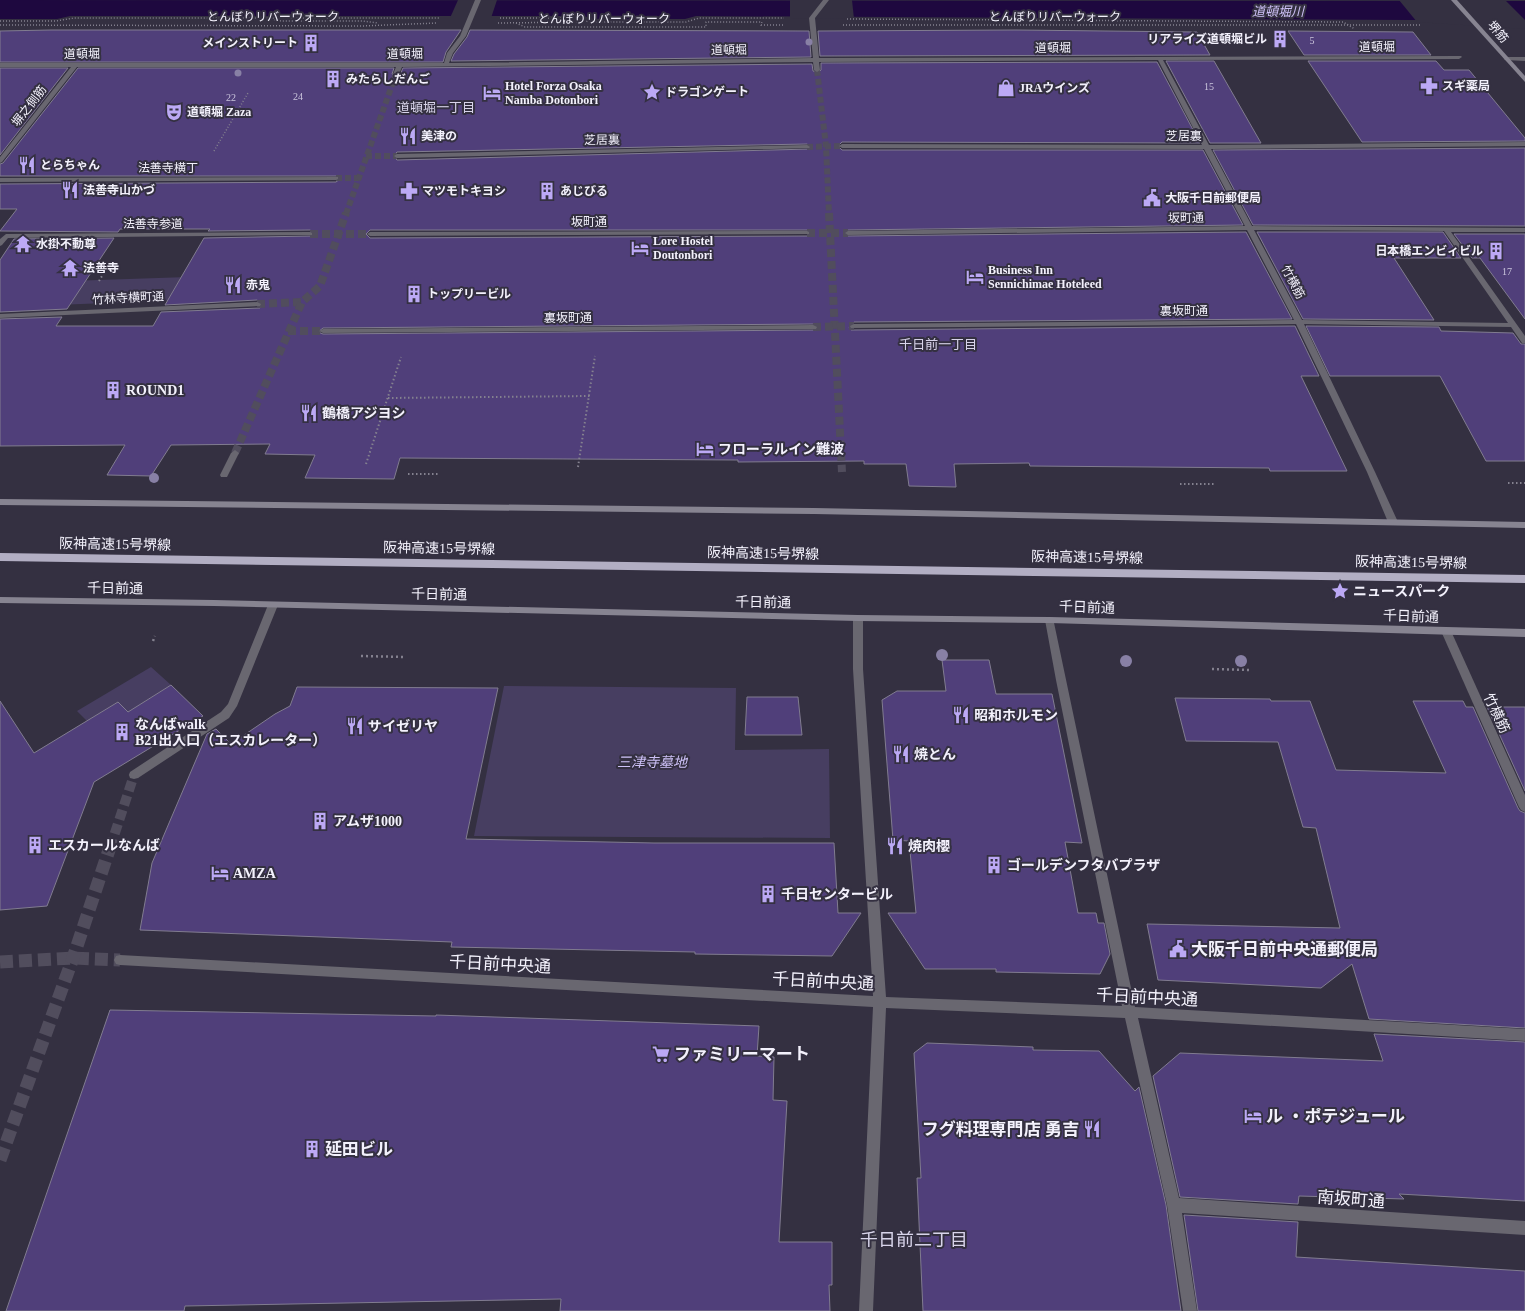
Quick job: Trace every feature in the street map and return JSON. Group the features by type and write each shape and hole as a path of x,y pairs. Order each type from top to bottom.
{"highway":[{"name":"阪神高速15号堺線","path":"0,557 1525,579"}],"main road":[{"name":"堺筋","path":"1454,0 1525,80"},
{"path":"0,502 814,511 1525,525"},
{"name":"千日前通","path":"0,600 273,604 858,618 1050,620 1525,633"}],"street":[{"path":"446,65 450,53 463,36 478,0"},
{"path":"817,70 812,18 826,0"},
{"name":"道頓堀","path":"0,65 446,65 816,60 1459,57"},
{"name":"竹横筋","path":"1160,59 1299,322 1371,472 1393,522"},
{"path":"1507,59 1525,59"},
{"name":"塀之側筋","path":"0,161 75,65"},
{"path":"396,74 400,65"},
{"name":"芝居裏","path":"842,146 1206,147 1525,144"},
{"name":"芝居裏","path":"397,156 807,147"},
{"name":"法善寺横丁","path":"0,180 336,178"},
{"name":"坂町通","path":"848,232 1250,228 1525,230"},
{"path":"1446,229 1525,342"},
{"name":"坂町通","path":"370,234 807,232"},
{"name":"法善寺参道","path":"0,244 6,236 310,234"},
{"name":"竹林寺横町通","path":"0,316 257,304"},
{"name":"裏坂町通","path":"854,326 1299,322 1514,325"},
{"name":"裏坂町通","path":"323,331 598,330 813,327"},
{"path":"224,475 235,453"},
{"path":"134,775 225,715 232,706 273,604"},
{"path":"858,618 858,669 880,1002 866,1311"},
{"path":"1050,620 1061,680 1130,1012 1174,1205 1190,1311"},
{"name":"竹横筋","path":"1446,631 1525,807"},
{"name":"千日前中央通","path":"120,960 880,1002 1130,1012 1525,1035"},
{"name":"南坂町通","path":"1174,1205 1525,1228"}],"path":[{"name":"とんぼりリバーウォーク","path":"0,21 56,21 74,18 442,18"},
{"name":"とんぼりリバーウォーク","path":"266,18 281,21 362,21 384,24"},
{"name":"とんぼりリバーウォーク","path":"498,18 577,18 589,22"},
{"name":"とんぼりリバーウォーク","path":"516,22 686,22 699,18 790,18"},
{"name":"とんぼりリバーウォーク","path":"854,19 1342,22 1351,26"},
{"name":"とんぼりリバーウォーク","path":"0,25 361,26 425,22"},
{"path":"496,22 516,22"},
{"name":"とんぼりリバーウォーク","path":"516,22 525,27 706,27 706,22 762,22 761,24 785,24"},
{"name":"とんぼりリバーウォーク","path":"841,25 1420,25"},
{"path":"197,179 232,124 230,124 263,66"},
{"path":"366,464 409,330"},
{"path":"578,467 590,396 598,330"},
{"path":"388,398 590,396"},
{"path":"408,474 439,474"},
{"path":"1508,483 1525,483"},
{"path":"1180,484 1214,484"},
{"path":"153,641 155,636"},
{"path":"361,656 406,657"},
{"path":"1212,669 1250,670"}],"green space":[{"path":"218,276 208,299 56,305 69,281"},
{"path":"151,667 171,685 145,701 158,743 118,702 87,721 77,711"},
{"name":"三津寺墓地","path":"504,686 736,688 735,750 829,749 830,838 474,836"}],"water":[{"name":"道頓堀川","path":"0,0 1525,1 1525,27 1416,20 696,16 685,19 593,19 584,16 70,16 57,19 0,19"}],"pier":[{"path":"458,0 497,0 491,18 450,18"},
{"path":"790,0 852,0 854,19 790,18"},
{"path":"1399,0 1505,0 1525,20 1525,29 1417,22"}],"building":[{"path":"461,30 446,52 443,62 0,62 0,31"},
{"path":"470,30 809,31 811,57 451,61"},
{"path":"1016,30 1197,32 1210,55 820,56 818,31"},
{"path":"1288,31 1413,32 1431,55 1304,55"},
{"path":"1166,61 1214,61 1261,143 1210,143"},
{"path":"1308,61 1436,61 1444,70 1469,70 1525,138 1525,141 1362,142"},
{"path":"1157,62 1200,143 842,142 838,146 842,150 1203,150 1243,225 848,230 844,233 848,236 1246,232 1292,319 854,322 849,327 851,330 1295,326 1319,376 1301,376 1347,471 1270,471 1269,468 1030,466 1029,463 954,464 956,487 909,486 906,464 864,464 864,461 738,462 738,460 400,458 394,479 305,478 315,455 265,454 270,444 171,445 151,476 107,475 125,445 0,446 0,319 62,317 56,326 153,326 161,312 260,308 262,304 257,300 165,305 204,238 314,235 310,230 208,231 210,229 120,229 118,232 0,231 17,209 0,209 0,184 336,182 340,179 338,176 0,176 0,164 3,163 78,68 394,68 392,74 397,77 400,75 403,68 812,64 813,71 818,73 821,70 821,63","holes":["807,144 811,147 810,149 397,160 393,156 397,152","370,230 810,231 809,236 370,238 366,234","813,324 818,327 816,330 323,334 318,332 323,328"]},
{"path":"0,68 68,68 0,155"},
{"path":"1525,148 1525,226 1253,225 1213,150"},
{"path":"1257,232 1443,232 1461,258 1394,258 1434,320 1303,319"},
{"path":"1454,234 1525,234 1525,319 1480,258 1472,258"},
{"path":"114,238 67,309 0,312 0,260 14,239"},
{"path":"1306,326 1439,327 1441,331 1513,333 1521,344 1525,344 1525,461 1486,461 1440,376 1330,376"},
{"path":"942,660 989,660 996,694 1052,694 1082,843 1065,842 1078,913 1096,913 1098,923 1104,923 1110,954 1100,974 996,972 996,969 925,969 888,913 916,913 909,841 893,840 882,700 897,691 946,691"},
{"path":"171,685 203,716 94,782 47,906 0,910 0,701 34,753 118,702 128,712"},
{"name":"アムザ1000","path":"297,687 498,688 466,839 654,843 834,843 838,913 861,913 832,956 695,954 695,952 451,947 452,942 140,930 152,863 207,734 216,729 231,744 275,714 290,706"},
{"path":"747,697 798,697 802,735 745,735"},
{"path":"1175,698 1310,701 1336,770 1446,773 1413,701 1463,701 1466,707 1473,707 1518,808 1520,811 1525,813 1525,1028 1369,1019 1352,964 1321,988 1158,980 1147,924 1340,928 1316,828 1303,827 1278,742 1186,741"},
{"path":"1487,707 1525,707 1525,791"},
{"path":"110,1010 436,1015 759,1026 757,1056 774,1057 773,1100 787,1101 779,1242 832,1242 832,1285 829,1285 830,1311 560,1311 561,1299 185,1306 184,1311 6,1311"},
{"path":"1374,1034 1525,1042 1525,1201 1399,1194 1404,1199 1299,1196 1298,1204 1180,1197 1153,1076 1180,1053 1383,1061"},
{"path":"927,1043 1033,1047 1033,1050 1099,1051 1135,1091 1139,1087 1166,1205 1181,1311 923,1311 917,1178 921,1178 914,1053"},
{"path":"1184,1215 1298,1222 1296,1257 1525,1271 1525,1311 1198,1311"}],"tunnel":[{"path":"817,70 826,146"},
{"path":"367,156 396,74"},
{"path":"807,147 826,146"},
{"path":"826,146 829,214"},
{"path":"826,146 842,146"},
{"path":"359,178 367,156"},
{"path":"367,156 397,156"},
{"path":"336,178 359,178"},
{"path":"346,214 359,178"},
{"path":"339,234 346,213"},
{"path":"829,213 830,233"},
{"path":"807,233 830,233"},
{"path":"830,233 848,233"},
{"path":"830,233 835,326"},
{"path":"310,234 339,234"},
{"path":"302,302 320,286 339,234"},
{"path":"339,234 370,234"},
{"path":"257,304 302,302"},
{"path":"289,331 302,302"},
{"path":"813,327 835,326"},
{"path":"835,326 842,472"},
{"path":"835,326 854,326"},
{"path":"235,453 289,331"},
{"path":"289,331 323,331"},
{"path":"110,848 134,775"},
{"path":"73,958 110,847"},
{"path":"0,962 73,958"},
{"path":"0,1160 73,958"},
{"path":"73,958 120,960"}],"place":[{"name":"リアライズ道頓堀ビル","path":"1280,39"},
{"name":"メインストリート","path":"311,43"},
{"name":"みたらしだんご","path":"333,79"},
{"name":"スギ薬局","path":"1429,86"},
{"name":"JRAウインズ","path":"1006,88"},
{"name":"ドラゴンゲート","path":"652,92"},
{"name":"Hotel Forza Osaka Namba Dotonbori","path":"492,93"},
{"name":"道頓堀 Zaza","path":"174,112"},
{"name":"美津の","path":"408,136"},
{"name":"とらちゃん","path":"27,165"},
{"name":"法善寺山かづ","path":"70,190"},
{"name":"マツモトキヨシ","path":"409,191"},
{"name":"あじびる","path":"547,191"},
{"name":"大阪千日前郵便局","path":"1152,198"},
{"name":"水掛不動尊","path":"23,244"},
{"name":"Lore Hostel Doutonbori","path":"640,248"},
{"name":"日本橋エンビィビル","path":"1496,251"},
{"name":"法善寺","path":"70,268"},
{"name":"Business Inn Sennichimae Hoteleed","path":"975,277"},
{"name":"赤鬼","path":"233,285"},
{"name":"トップリービル","path":"414,294"},
{"name":"ROUND1","path":"113,390"},
{"name":"鶴橋アジヨシ","path":"309,413"},
{"name":"フローラルイン難波","path":"705,449"},
{"name":"ニュースパーク","path":"1340,591"},
{"name":"昭和ホルモン","path":"961,715"},
{"name":"サイゼリヤ","path":"355,726"},
{"name":"なんばwalk B21出入口（エスカレーター）","path":"122,732"},
{"name":"焼とん","path":"901,754"},
{"name":"アムザ1000","path":"320,821"},
{"name":"エスカールなんば","path":"35,845"},
{"name":"焼肉櫻","path":"895,846"},
{"name":"ゴールデンフタバプラザ","path":"994,865"},
{"name":"AMZA","path":"220,873"},
{"name":"千日センタービル","path":"768,894"},
{"name":"大阪千日前中央通郵便局","path":"1178,949"},
{"name":"ファミリーマート","path":"661,1054"},
{"name":"ル ・ポテジュール","path":"1253,1116"},
{"name":"フグ料理専門店 勇吉","path":"1092,1129"},
{"name":"延田ビル","path":"312,1149"}],"district":[{"name":"道頓堀一丁目","path":"436,107"},
{"name":"千日前一丁目","path":"938,344"},
{"name":"千日前二丁目","path":"914,1240"}]}
